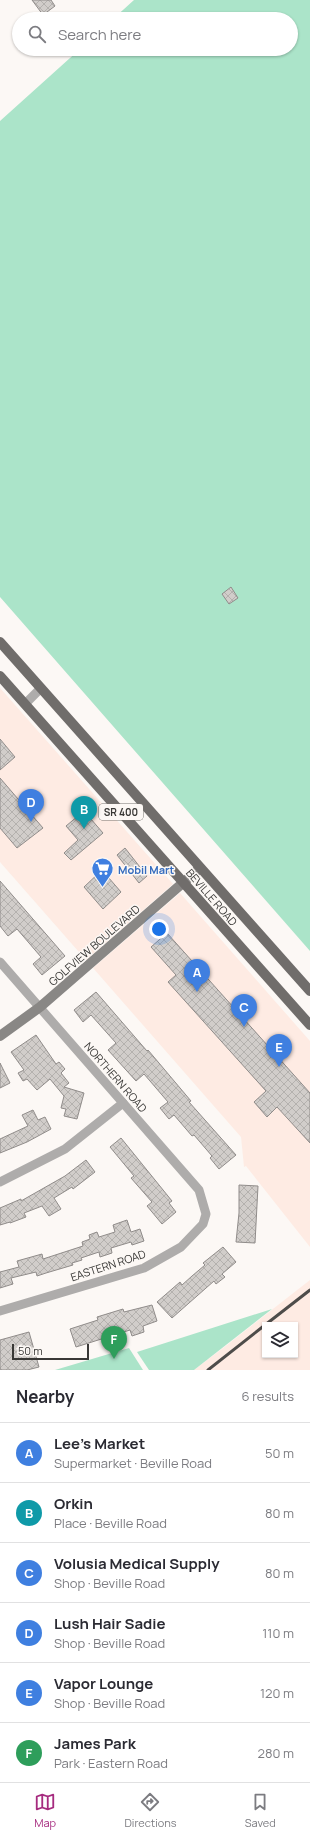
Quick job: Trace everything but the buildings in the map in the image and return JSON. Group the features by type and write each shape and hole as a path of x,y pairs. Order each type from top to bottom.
{"main road":[{"name":"BEVILLE ROAD","path":"0,642 310,991"},
{"name":"BEVILLE ROAD","path":"0,676 310,1025"}],"street":[{"path":"25,704 41,688"},
{"name":"GOLFVIEW BOULEVARD","path":"0,1036 40,1007 200,868"},
{"name":"NORTHERN ROAD","path":"0,962 199,1190 206,1214"},
{"path":"0,1182 64,1149 123,1103"},
{"name":"EASTERN ROAD","path":"0,1311 144,1268 181,1247 202,1224 206,1214"}],"shaded area":[{"path":"0,688 173,884 86,960 0,862"},
{"path":"180,893 310,1041 310,1247 246,1166 244,1167 241,1137 93,968"},
{"path":"310,1280 310,1370 194,1370 227,1345"}],"green space":[{"path":"134,0 310,0 310,951 0,597 0,121 72,56 298,56 298,12 121,12"},
{"path":"272,1309 194,1370 149,1370 137,1352"},
{"path":"129,1348 143,1370 55,1370"}],"railway":[{"path":"269,1322 310,1290"},
{"path":"208,1370 262,1327"}],"place":[{"name":"Lush Hair Sadie","path":"31,822"},
{"name":"Orkin","path":"84,829"},
{"name":"Mobil Mart","path":"103,888"},
{"name":"Lee's Market","path":"197,992"},
{"name":"Volusia Medical Supply","path":"244,1027"},
{"name":"Vapor Lounge","path":"279,1067"},
{"name":"James Park","path":"114,1359"}]}
